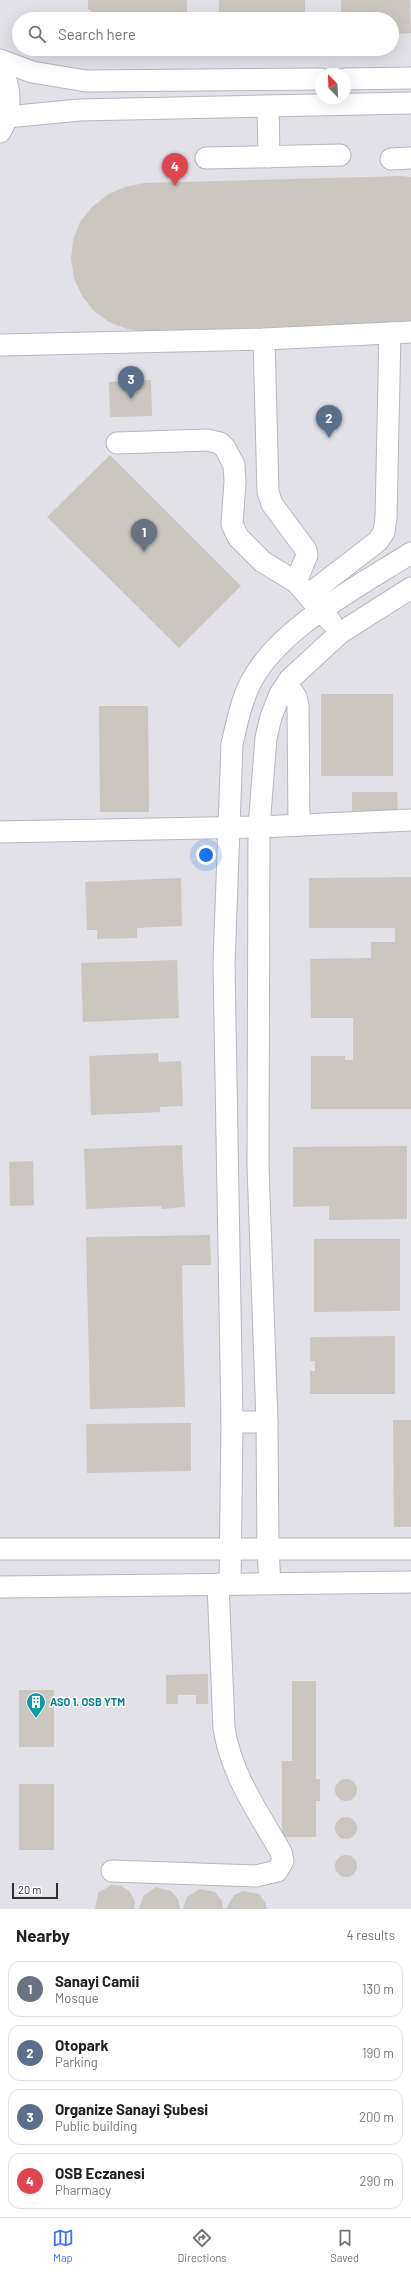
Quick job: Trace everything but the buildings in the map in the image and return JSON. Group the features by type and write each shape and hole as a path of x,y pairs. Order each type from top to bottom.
{"street":[{"path":"0,60 32,72 86,81 315,79"},
{"path":"0,70 8,83 3,124 79,110 411,103"},
{"path":"351,79 411,78"},
{"path":"268,106 269,157"},
{"path":"206,158 340,155"},
{"path":"0,345 264,339 411,332"},
{"path":"302,588 378,541 384,532 386,517 390,333"},
{"path":"264,339 268,492 272,504 306,550 307,556 302,588"},
{"path":"117,443 207,440 220,443 231,456 234,465 235,482 232,524 234,530 263,562 302,588 340,633"},
{"path":"112,1871 256,1876 277,1871 283,1861 281,1852 239,1778 227,1750 224,1728 224,1584 231,1549 232,1422 224,964 232,744 236,725 251,682 270,655 322,610 411,553"},
{"path":"270,1583 268,1550 268,1422 260,1209 259,827 266,738 271,717 286,684 310,659 340,633 411,588"},
{"path":"286,684 296,697 298,706 299,825"},
{"path":"0,832 229,826 259,827 411,820"},
{"path":"228,1212 260,1209"},
{"path":"230,1324 264,1324"},
{"path":"232,1422 268,1422"},
{"path":"0,1549 411,1549"},
{"path":"0,1587 411,1582"}],"shaded area":[{"path":"0,0 411,0 411,1909 0,1909"}],"place":[{"name":"OSB Eczanesi","path":"175,186"},
{"name":"Organize Sanayi Şubesi","path":"131,399"},
{"name":"Otopark","path":"329,438"},
{"name":"Sanayi Camii","path":"144,552"},
{"name":"ASO 1. OSB YTM","path":"36,1719"}]}
